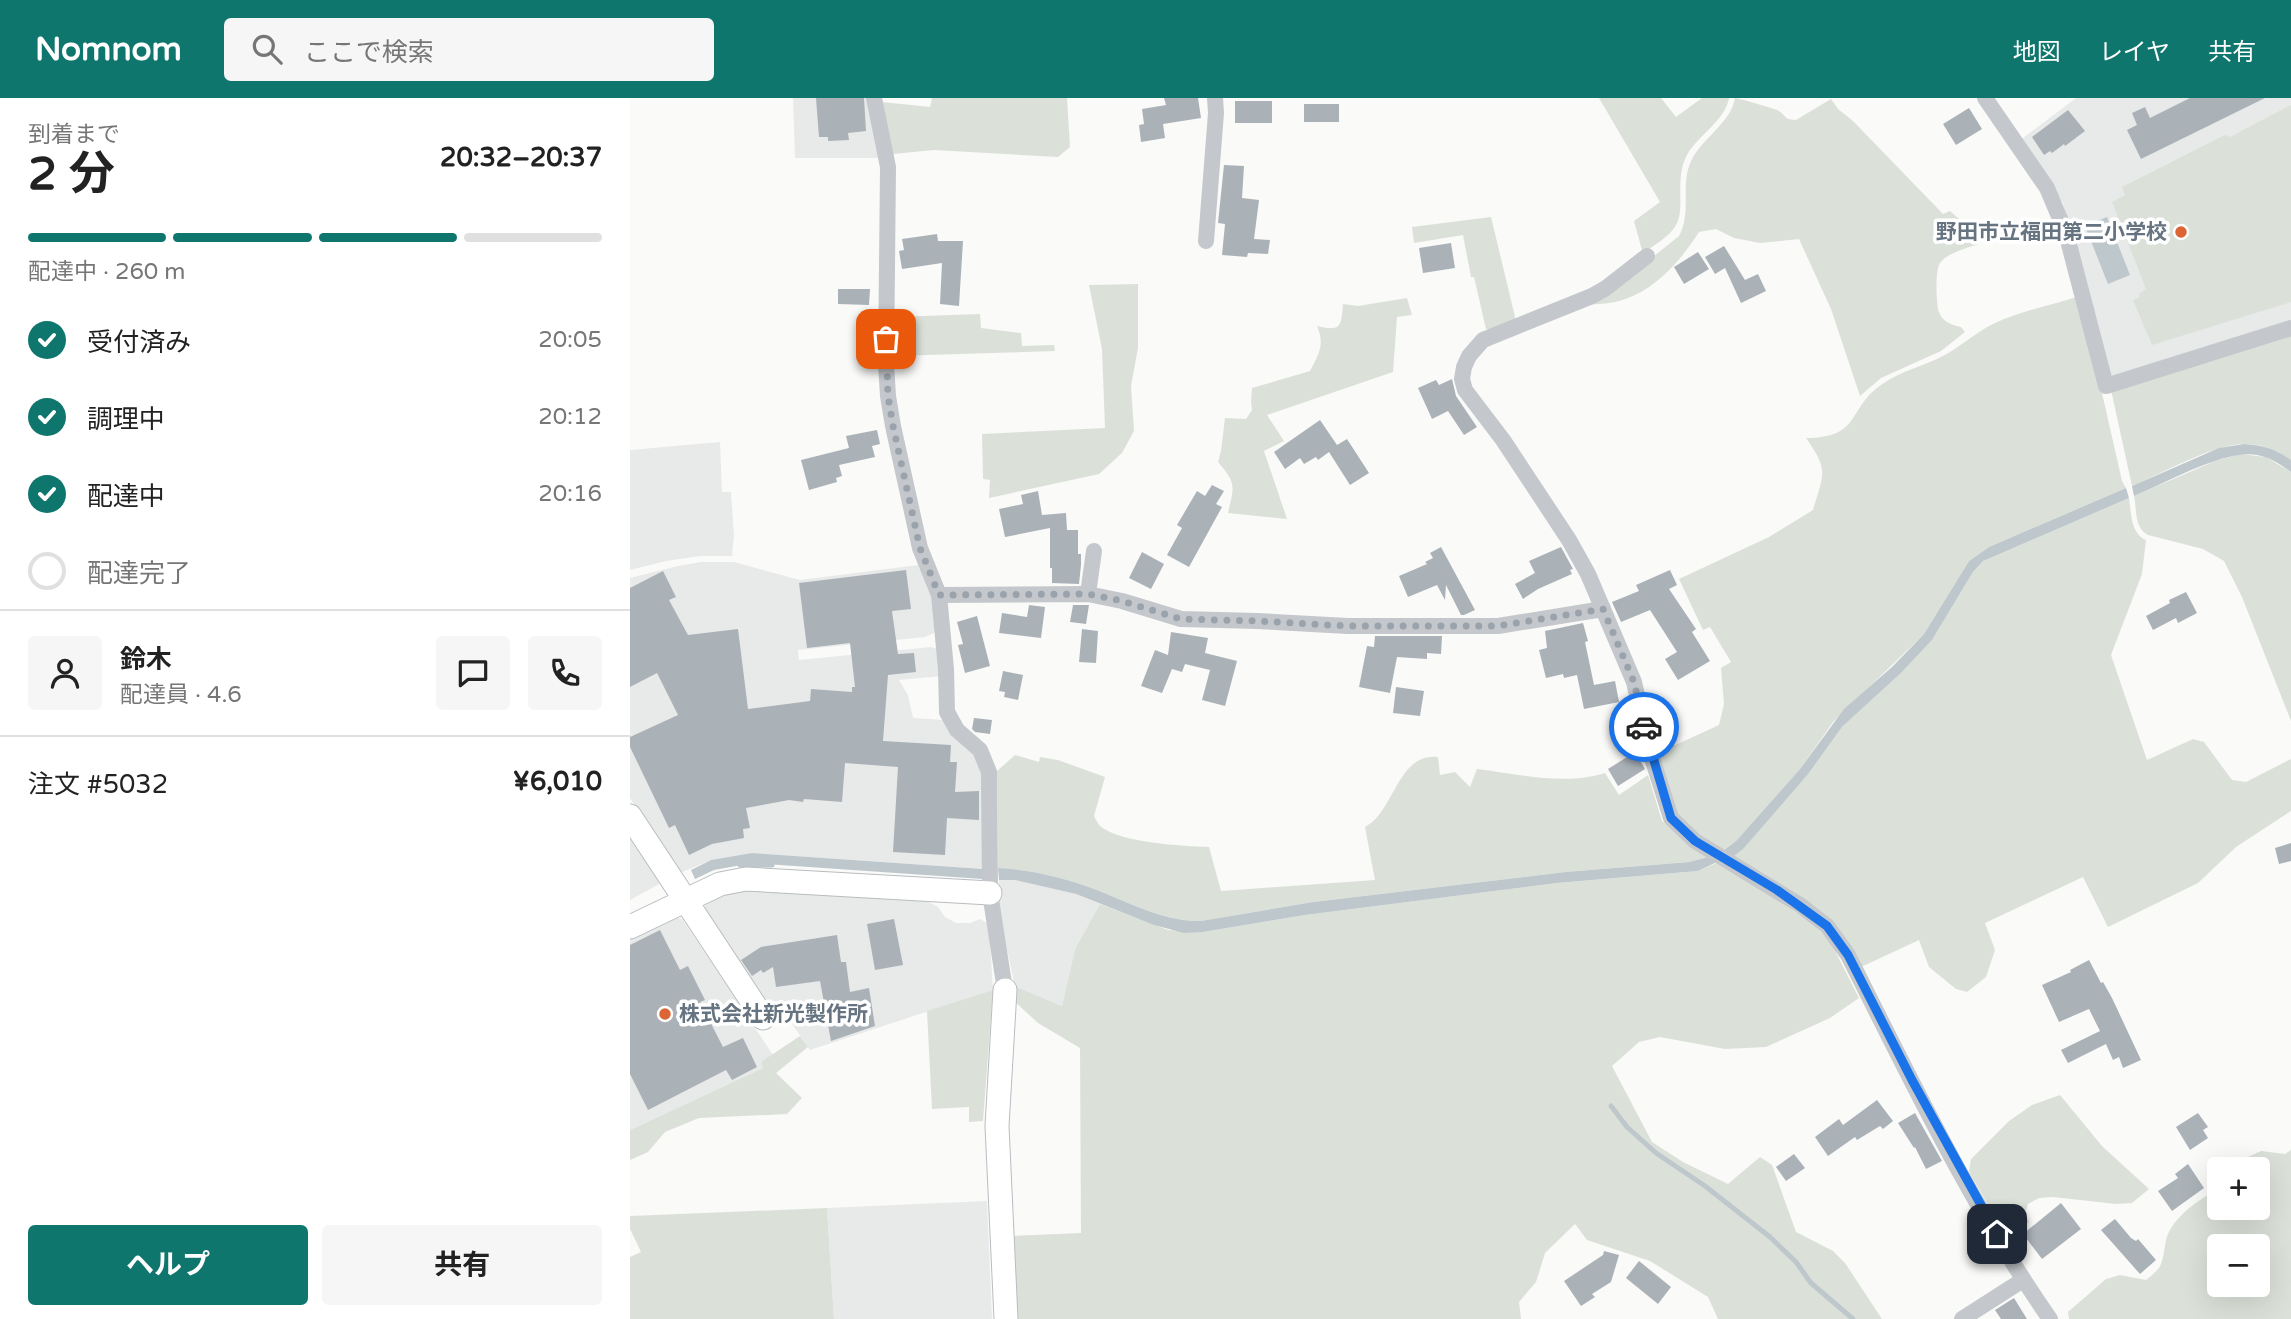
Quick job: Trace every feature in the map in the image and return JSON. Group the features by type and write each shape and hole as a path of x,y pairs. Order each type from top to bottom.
{"street":[{"path":"874,98 888,167 888,396 920,548 939,595 947,712 957,730 980,750 989,772 990,893 1005,989 997,1126 1006,1319"},
{"path":"1206,242 1215,98"},
{"path":"1985,98 2048,188 2067,233 2106,386 2291,328"},
{"path":"1647,256 1592,296 1483,340 1469,356 1462,379 1465,390 1503,440 1569,540 1588,574 1634,682 1647,742 1671,818 1695,841 1800,905 1827,926 1848,955 1951,1152 2023,1280 2050,1319"},
{"path":"1088,594 1094,551"},
{"path":"939,595 1088,594 1181,619 1348,626 1498,626 1603,609"},
{"path":"630,816 764,1018"},
{"path":"630,927 720,884 746,878 990,893"},
{"path":"1962,1319 2023,1280"}],"shaded area":[{"path":"793,98 867,98 880,158 795,158"},
{"path":"932,98 1067,98 1070,147 1058,157 934,150 893,154 882,102 930,107"},
{"path":"1599,98 1661,98 1676,117 1702,98 1729,98 1722,114 1692,148 1683,164 1680,210 1676,225 1666,237 1643,254 1634,221 1660,202"},
{"path":"1735,98 1777,110 1788,119 1796,120 1831,99 1943,214 1950,211 1959,219 1979,244 1943,259 1937,272 1937,295 1942,318 1961,327 1965,332 1941,351 1881,378 1860,396 1831,309 1799,239 1760,243 1734,238 1716,229 1699,232 1674,265 1641,292 1615,302 1582,305 1613,289 1679,236 1685,218 1686,179 1691,161 1728,115"},
{"name":"野田市立福田第二小学校","path":"2076,98 2291,98 2291,322 2116,378 2107,372 2063,203 2019,141"},
{"path":"2291,105 2291,302 2152,345 2133,300 2140,297 2139,294 2146,289 2112,202 2125,195 2122,187 2225,135 2230,137"},
{"path":"1491,217 1516,321 1493,330 1486,329 1474,277 1471,277 1463,235 1414,243 1412,227"},
{"path":"2107,217 2130,275 2108,284 2085,226"},
{"path":"1138,284 1138,348 1131,386 1134,431 1122,453 1099,474 989,498 990,480 983,479 982,434 1105,428 1102,349 1089,285"},
{"path":"2080,296 2122,481 2126,488 1989,547 1969,561 1924,634 1833,722 1800,769 1736,841 1722,851 1682,823 1670,804 1656,754 1719,725 1724,704 1721,668 1731,662 1710,627 1703,630 1679,579 1769,537 1813,510 1822,472 1818,458 1806,438 1837,433 1852,420 1872,392 1884,383 1943,356 1993,324"},
{"path":"1407,298 1412,315 1397,317 1393,372 1267,415 1284,441 1264,451 1287,519 1228,513 1232,486 1218,462 1225,418 1246,419 1252,410 1252,388 1310,371 1320,349 1321,338 1317,326 1339,326 1343,304 1358,306"},
{"path":"980,314 981,328 1021,333 1022,346 1054,345 1055,351 893,356 894,317"},
{"path":"2291,335 2291,460 2263,446 2232,445 2188,460 2132,486 2111,390"},
{"path":"720,442 722,492 731,492 734,536 732,556 700,556 630,570 630,450"},
{"path":"2244,444 2269,448 2285,456 2291,460 2291,472 2257,455 2229,457 2134,496 2132,486 2219,448"},
{"path":"2240,454 2266,457 2291,472 2291,721 2242,597 2224,561 2203,549 2148,535 2140,528 2137,518 2134,496 2215,461"},
{"path":"2126,488 2129,498 1983,561 1973,572 1932,640 1901,673 1842,727 1809,773 1743,849 1734,856 1724,850 1736,841 1800,769 1844,709 1892,667 1924,634 1969,561 1989,547"},
{"path":"2129,498 2137,533 2146,540 2142,574 2111,655 2147,760 2193,739 2204,742 2232,780 2246,782 2291,759 2291,811 2236,847 2198,883 2108,927 2083,877 1985,923 1995,950 1986,977 1967,992 1956,989 1929,967 1919,940 1861,967 1843,935 1733,857 1809,773 1842,727 1901,673 1932,640 1973,572 1983,561"},
{"path":"701,562 734,562 800,580 918,565 934,596 934,633 925,637 798,650 799,660 931,647 937,649 943,676 899,680 908,695 913,718 944,720 975,752 982,769 983,869 752,853 711,860 680,873 630,798 630,578"},
{"path":"1015,755 1039,762 1040,757 1058,760 1105,777 1094,816 1100,826 1109,832 1136,840 1209,847 1221,891 1375,880 1365,827 1378,816 1409,768 1426,758 1438,757 1440,775 1455,772 1470,787 1477,769 1557,779 1605,773 1619,795 1648,775 1662,821 1708,857 1689,862 1565,872 1313,902 1201,921 1171,918 1063,879 1030,871 998,868 997,771"},
{"path":"630,837 661,883 630,900"},
{"path":"752,853 983,869 983,879 753,863 714,870 695,879 691,870 711,860"},
{"path":"1708,857 1717,862 1698,871 1557,883 1184,933 1154,925 1076,894 1015,880 999,880 998,868 1030,871 1063,879 1171,918 1201,921 1313,902 1565,872 1689,862"},
{"path":"1719,862 1813,923 1831,943 1859,998 1830,1018 1766,1047 1725,1049 1660,1037 1639,1042 1612,1066 1652,1142 1683,1162 1728,1184 1760,1157 1772,1165 1796,1232 1833,1251 1845,1263 1882,1319 1718,1319 1708,1297 1650,1261 1587,1240 1575,1224 1545,1253 1536,1282 1519,1302 1521,1319 1014,1319 1011,1236 1081,1233 1080,1048 1038,1023 1014,1001 1015,986 1062,1006 1075,949 1100,904 1168,930 1203,932 1305,915 1557,883 1698,871"},
{"path":"999,880 1015,880 1076,894 1100,904 1075,949 1062,1006 1015,986 998,909"},
{"path":"750,889 925,900 938,907 945,917 956,923 970,923 980,919 989,924 993,990 810,1050 778,1003 763,1000 704,910 707,898"},
{"name":"株式会社新光製作所","path":"671,916 682,919 773,1055 761,1062 763,1068 630,1130 630,936"},
{"path":"993,990 983,1121 969,1122 969,1107 932,1109 927,1011"},
{"path":"800,1036 808,1047 776,1073 802,1098 787,1114 699,1118 665,1132 648,1152 630,1160 630,1130 763,1068 761,1062"},
{"path":"2060,1095 2102,1146 2149,1189 2132,1203 2039,1198 2028,1204 2025,1214 2029,1222 2007,1238 1969,1172 1971,1159 2009,1121 2032,1105"},
{"path":"2291,1150 2291,1319 2069,1319 2068,1312 2106,1279 2120,1275 2146,1280 2152,1275 2161,1264 2167,1236 2174,1225 2191,1207 2207,1196 2207,1220 2270,1220 2270,1157 2248,1157 2261,1151 2285,1154"},
{"path":"987,1201 992,1319 834,1319 827,1208"},
{"path":"827,1208 834,1319 630,1319 630,1257 641,1252 630,1229 630,1216"}],"building":[{"path":"816,98 864,98 866,131 848,133 849,140 828,141 828,137 819,137"},
{"path":"1164,98 1198,98 1201,118 1163,124 1165,138 1141,142 1139,125 1144,124 1142,109 1166,105"},
{"path":"2190,98 2265,98 2141,159 2127,130 2137,125 2132,113 2145,107 2150,118"},
{"path":"1235,101 1272,101 1272,123 1235,123"},
{"path":"1304,104 1339,104 1339,122 1304,122"},
{"path":"1969,108 1982,129 1956,145 1943,124"},
{"path":"2068,110 2085,131 2065,146 2064,144 2052,153 2050,151 2044,155 2032,137"},
{"path":"1224,165 1244,166 1242,198 1259,200 1254,239 1270,240 1268,254 1248,253 1247,257 1222,255 1225,224 1218,223"},
{"path":"937,234 938,241 963,241 959,306 940,304 942,263 902,269 899,251 904,250 902,239"},
{"path":"1451,243 1455,268 1423,273 1419,248"},
{"path":"1724,246 1745,280 1758,274 1766,291 1741,303 1725,268 1715,274 1705,257"},
{"path":"1698,252 1709,269 1684,284 1674,267"},
{"path":"838,289 870,289 869,305 838,304"},
{"path":"1452,379 1456,396 1477,427 1464,435 1448,411 1432,419 1418,388 1436,380 1439,385"},
{"path":"1320,420 1337,445 1347,439 1369,473 1350,485 1329,452 1318,460 1316,457 1304,464 1300,458 1285,469 1274,452"},
{"path":"877,430 880,444 872,446 875,457 839,465 842,476 836,478 837,482 809,490 801,460 849,448 846,436"},
{"path":"1212,485 1224,491 1216,504 1222,507 1189,567 1167,555 1182,528 1177,525 1197,491 1205,496"},
{"path":"1038,491 1042,515 1066,513 1067,530 1078,530 1078,554 1081,554 1079,584 1052,583 1050,528 1005,537 999,509 1023,504 1021,495"},
{"path":"1441,547 1475,610 1464,615 1461,615 1446,585 1445,600 1437,585 1408,597 1399,576 1427,564 1425,562 1433,558 1430,553"},
{"path":"1561,547 1573,569 1570,570 1572,574 1523,599 1515,584 1535,573 1529,561"},
{"path":"1142,552 1164,564 1151,589 1129,578"},
{"path":"906,570 911,609 892,611 898,654 914,653 916,672 888,675 883,741 951,745 950,762 957,762 955,792 979,791 979,820 947,818 945,855 893,852 898,767 845,763 842,802 804,799 803,802 789,800 746,808 750,828 743,829 744,838 712,844 689,855 675,825 669,828 630,747 630,737 678,715 657,673 630,687 630,588 663,571 676,597 669,600 688,635 738,629 748,709 810,701 811,689 852,692 852,687 855,687 850,643 807,648 799,583"},
{"path":"1670,570 1677,585 1669,589 1696,629 1692,632 1710,661 1678,680 1665,659 1677,652 1650,610 1621,622 1612,602 1639,591 1636,585"},
{"path":"2186,592 2197,613 2178,623 2176,618 2153,630 2146,616"},
{"path":"1029,605 1045,607 1041,638 999,633 1002,613 1027,617"},
{"path":"1073,605 1089,605 1086,624 1070,622"},
{"path":"977,616 990,666 965,673 958,645 963,644 957,622"},
{"path":"1583,623 1594,685 1615,681 1619,702 1584,709 1577,675 1564,678 1563,674 1546,678 1539,650 1547,648 1545,631"},
{"path":"1082,629 1098,631 1096,663 1079,662"},
{"path":"1171,632 1208,638 1205,653 1237,661 1225,706 1202,700 1210,670 1185,664 1182,672 1172,669 1162,693 1141,686 1155,650 1168,655"},
{"path":"1375,636 1442,636 1441,654 1427,653 1427,659 1397,657 1390,693 1359,687 1367,646 1374,647"},
{"path":"1003,671 1023,675 1018,700 1004,697 1005,692 999,691"},
{"path":"1396,687 1424,691 1420,716 1393,713"},
{"path":"974,718 992,720 990,734 972,729"},
{"path":"1635,752 1645,769 1618,786 1608,769"},
{"path":"2291,843 2291,861 2279,864 2275,848"},
{"path":"894,919 903,965 875,970 867,924"},
{"name":"株式会社新光製作所","path":"660,930 680,970 688,966 705,1000 700,1002 723,1047 743,1038 757,1067 732,1080 726,1070 648,1110 630,1074 630,945"},
{"path":"837,935 841,962 846,962 850,992 869,988 875,1026 831,1041 820,981 776,987 773,967 752,976 741,960 761,947"},
{"path":"2089,960 2112,998 2141,1060 2123,1068 2119,1057 2113,1060 2106,1044 2068,1063 2061,1050 2100,1031 2089,1009 2059,1022 2042,985 2071,972 2070,970"},
{"path":"1877,1100 1893,1121 1883,1129 1880,1126 1857,1140 1855,1137 1828,1156 1815,1137 1839,1119 1843,1125"},
{"path":"1915,1113 1942,1161 1926,1169 1898,1123"},
{"path":"2198,1113 2208,1127 2203,1130 2208,1138 2190,1150 2176,1127"},
{"path":"1794,1154 1805,1168 1786,1181 1776,1167"},
{"path":"2188,1164 2204,1188 2172,1211 2158,1191 2178,1178 2175,1174"},
{"path":"2061,1203 2081,1229 2042,1259 2023,1234"},
{"path":"2115,1219 2131,1238 2136,1241 2138,1239 2156,1260 2140,1274 2101,1230"},
{"path":"1604,1251 1619,1255 1611,1282 1592,1294 1595,1297 1581,1306 1564,1281 1603,1255"},
{"path":"1639,1261 1671,1287 1658,1304 1626,1278"},
{"path":"2014,1298 2027,1319 2001,1319 1995,1310"}],"waterway":[{"path":"740,865 772,865"},
{"path":"1611,1106 1627,1127 1656,1153 1705,1186 1770,1237 1796,1262 1811,1283 1853,1319"}],"way so far":[{"path":"886,339 888,396 893,426 920,548 939,595 1088,594 1181,619 1348,626 1498,626 1603,609 1634,682 1644,727"}],"place":[{"name":"野田市立福田第二小学校","path":"2181,232"},
{"name":"株式会社新光製作所","path":"665,1014"}],"route":[{"path":"1644,727 1671,818 1695,841 1800,905 1827,926 1848,955 1912,1080 1997,1234"}]}
